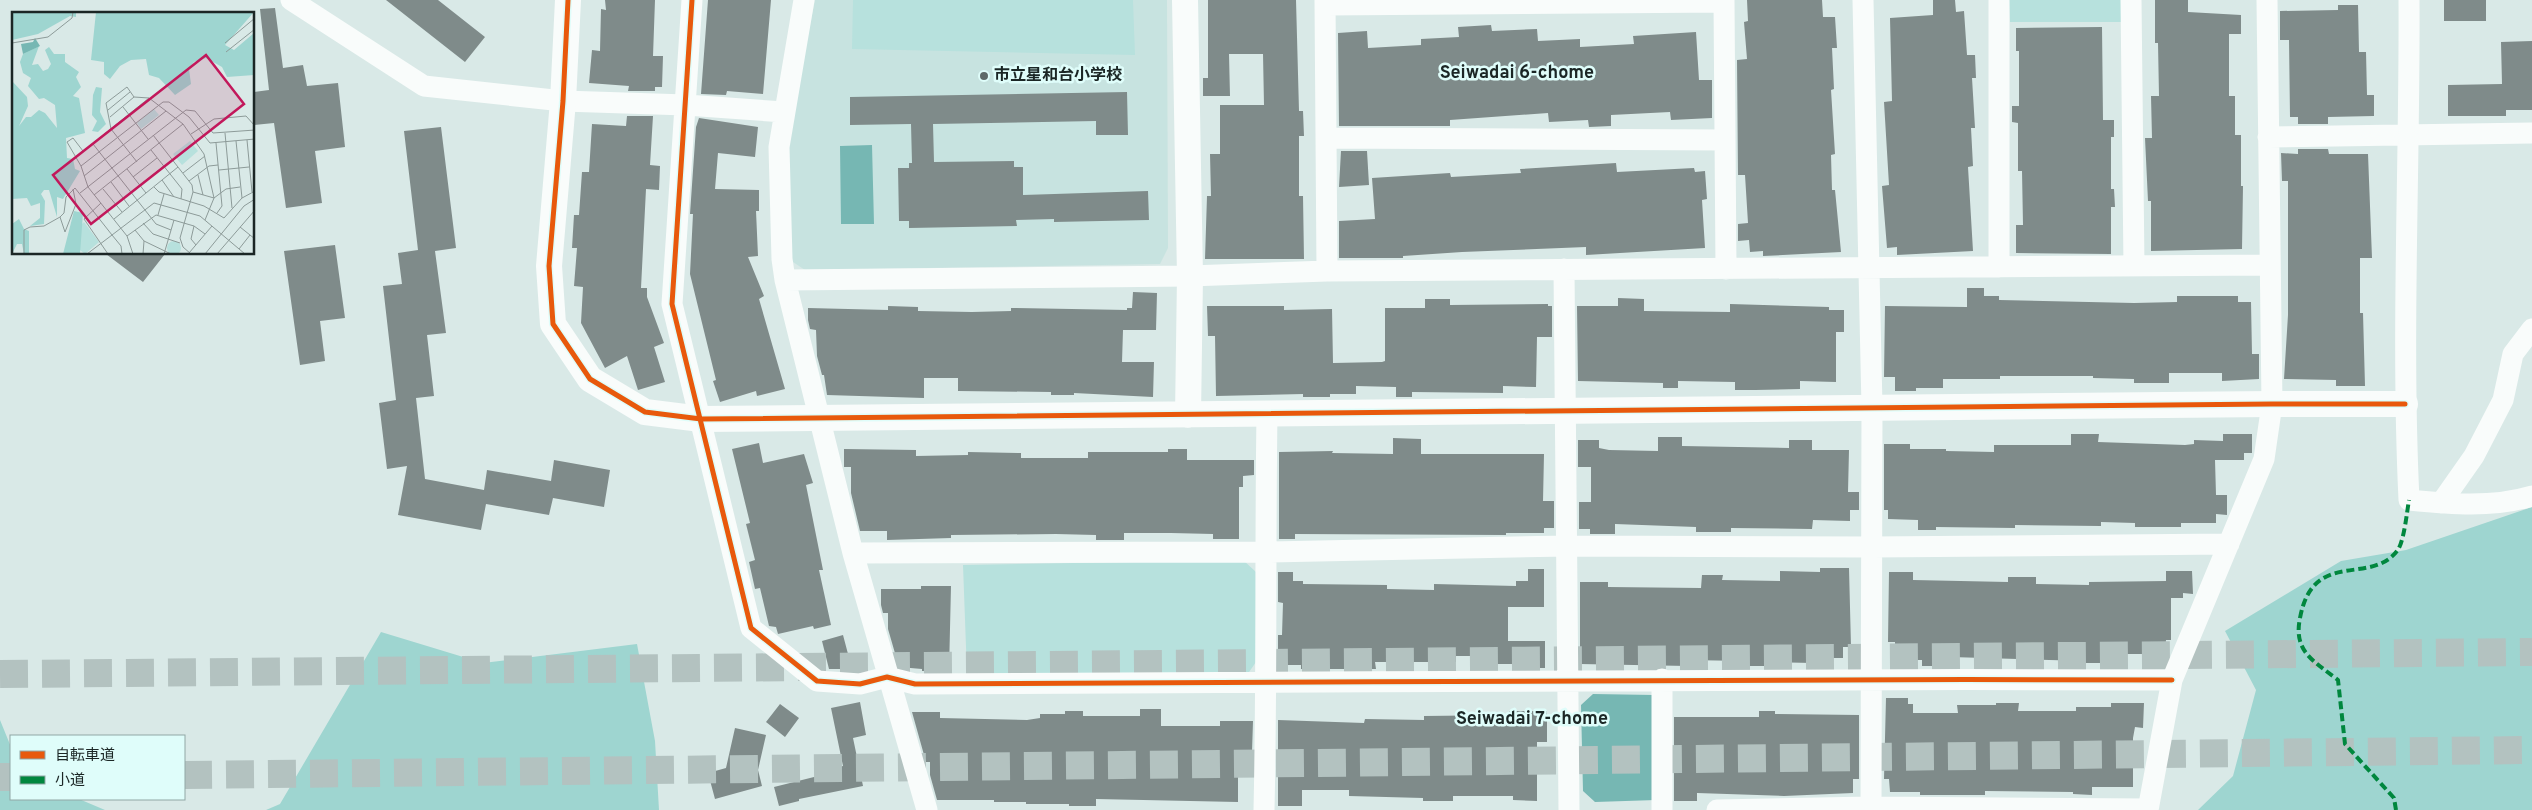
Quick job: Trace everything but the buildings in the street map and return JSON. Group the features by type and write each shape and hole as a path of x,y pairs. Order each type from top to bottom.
{"street":[{"path":"291,0 424,86 563,101 686,105 784,112"},
{"path":"568,0 563,101 549,266 553,324 590,379 645,412 701,418 819,418 1872,407 2405,404"},
{"path":"692,0 672,304 751,628 817,681 860,684 887,677 915,684 1267,683 1568,679 2172,680"},
{"path":"804,0 778,147 782,259 785,280 853,553 887,677 927,810"},
{"path":"1185,0 1190,276 1188,415"},
{"path":"1863,0 1872,407 1870,808"},
{"path":"1999,0 1999,267"},
{"path":"2131,0 2134,266"},
{"path":"1717,810 1870,808 2148,809 2172,680 2264,460 2272,404 2267,0"},
{"path":"2409,0 2410,135 2405,404 2409,500 2440,503 2507,503 2532,496"},
{"path":"1327,271 1325,3 1724,1 1726,269"},
{"path":"2268,137 2532,133"},
{"path":"1326,138 1725,140"},
{"path":"785,280 1190,276 1327,271 2270,266"},
{"path":"1564,269 1569,810"},
{"path":"2440,503 2474,456 2503,400 2512,354 2532,329"},
{"path":"1264,810 1267,683 1265,552 1267,414"},
{"path":"853,553 1265,552 1568,546 1871,547 2229,544"},
{"path":"1662,679 1662,810"}],"shaded area":[{"name":"市立星和台小学校","path":"815,0 1167,0 1168,248 1160,264 805,270 790,260 787,144"},
{"path":"853,0 1133,0 1135,55 852,49"},
{"path":"2009,0 2121,0 2121,22 2010,22"},
{"path":"872,145 874,224 841,224 840,146"},
{"path":"2532,507 2532,810 2198,810 2233,776 2256,690 2225,631 2341,561 2406,550"},
{"path":"1243,560 1256,572 1256,662 1247,675 967,674 963,565"},
{"path":"381,632 483,663 637,644 655,741 659,810 266,810 280,804"},
{"path":"1593,694 1654,695 1656,800 1595,802 1583,791 1581,705"},
{"path":"0,720 10,745 10,800 81,800 105,810 0,810"}],"tunnel":[{"path":"0,674 2532,652"},
{"path":"185,775 2532,750"},
{"path":"0,777 10,777"}],"marked path":[{"path":"2396,810 2394,798 2345,744 2338,680 2307,655 2300,639 2299,630 2300,618 2307,596 2317,583 2329,575 2372,566 2386,561 2397,551 2403,534 2409,500"}],"cycle path":[{"path":"568,0 563,101 549,266 553,324 590,379 645,412 701,419 2405,404"},
{"path":"692,0 672,304 751,628 817,681 860,684 887,677 915,684 2172,680"}],"place":[{"name":"市立星和台小学校","path":"984,76"}],"district":[{"name":"Seiwadai 6-chome","path":"1517,73"},
{"name":"Seiwadai 7-chome","path":"1532,719"}]}
